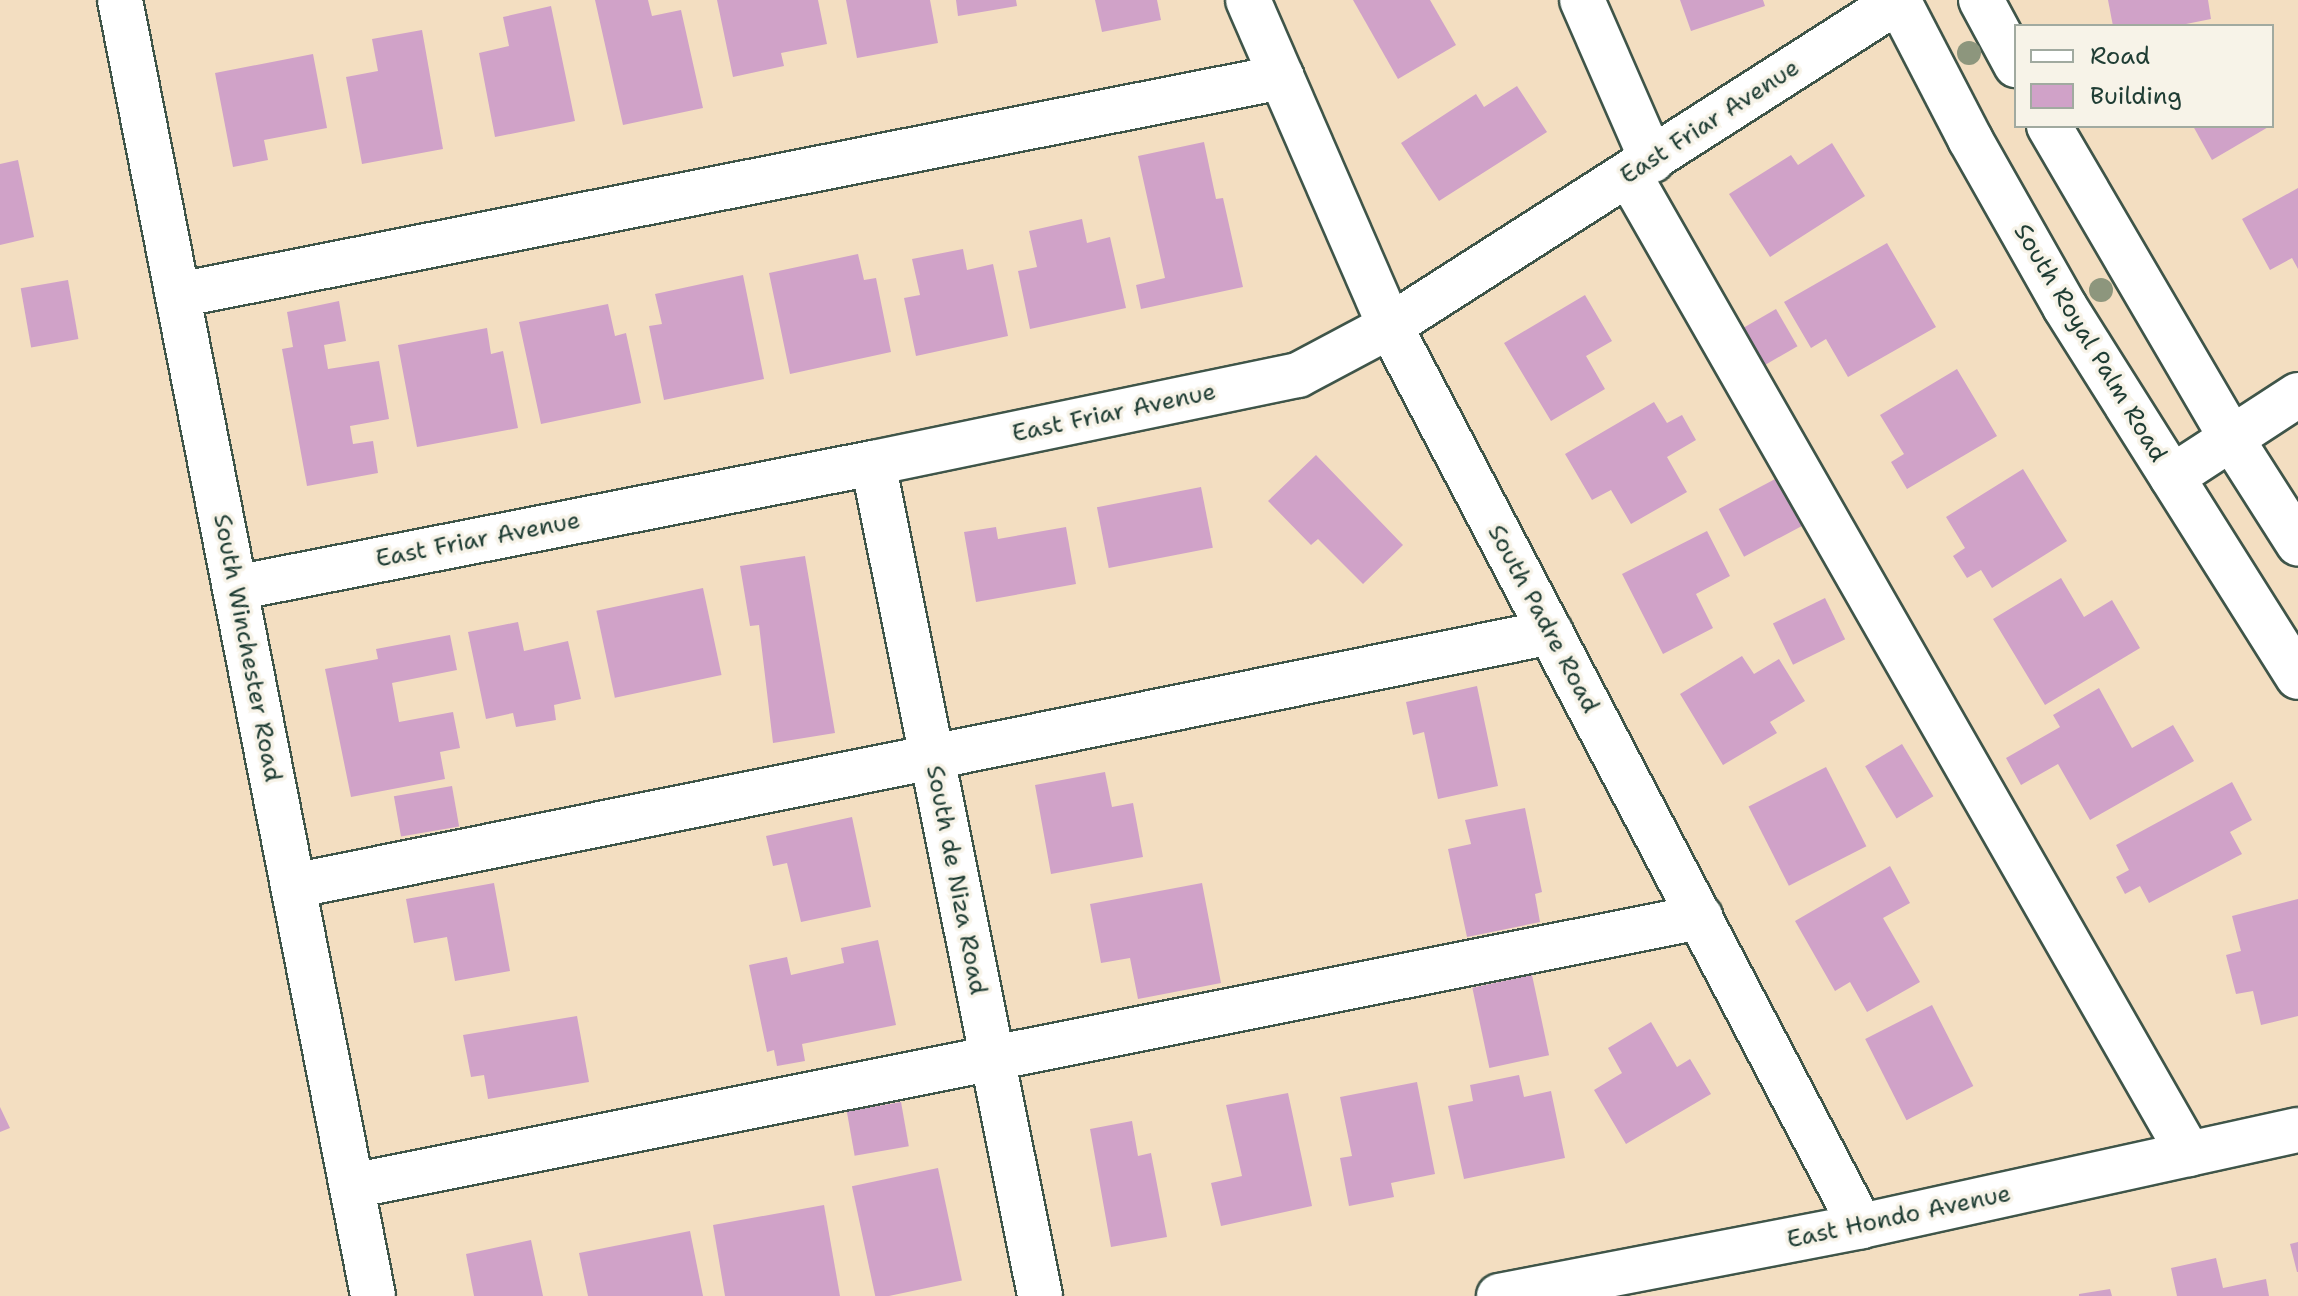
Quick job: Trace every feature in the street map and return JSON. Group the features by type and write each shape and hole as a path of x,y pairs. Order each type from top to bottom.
{"street":[{"name":"South Winchester Road","path":"120,0 373,1296"},
{"name":"South Padre Road","path":"1248,0 1390,326 1861,1226"},
{"path":"1582,0 1641,167 2189,1154"},
{"name":"East Friar Avenue","path":"235,588 873,463 1298,375 1390,326 1898,0"},
{"name":"South Royal Palm Road","path":"1898,0 1970,139 2065,307 2298,677"},
{"path":"1981,0 2014,61"},
{"path":"178,295 1282,77"},
{"path":"2050,128 2231,438 2298,543"},
{"path":"2172,477 2298,395"},
{"name":"South de Niza Road","path":"873,463 1040,1296"},
{"path":"293,886 1551,632"},
{"path":"352,1186 1700,917"},
{"name":"East Hondo Avenue","path":"1499,1296 1861,1226 2298,1130"}],"building":[{"path":"595,0 648,0 652,16 681,10 703,108 623,125"},
{"path":"717,0 818,0 827,44 781,53 784,66 733,77"},
{"path":"846,0 930,0 938,43 857,58"},
{"path":"956,0 1016,0 1017,6 958,16"},
{"path":"1095,0 1157,0 1161,20 1102,32"},
{"path":"1353,0 1430,0 1456,45 1398,79"},
{"path":"1680,0 1763,0 1765,6 1691,31"},
{"path":"2108,0 2208,0 2211,19 2186,24 2113,24"},
{"path":"551,6 575,121 495,137 479,53 509,46 503,17"},
{"path":"422,30 443,149 362,164 346,77 378,71 372,39"},
{"path":"313,54 327,128 264,140 268,160 233,167 215,73"},
{"path":"1517,86 1547,132 1439,201 1401,143 1476,94 1484,107"},
{"path":"2194,128 2267,128 2212,160"},
{"path":"1204,142 1216,199 1223,198 1243,287 1141,309 1136,285 1165,278 1138,156"},
{"path":"1832,143 1865,196 1770,257 1729,194 1791,155 1798,165"},
{"path":"18,160 34,237 0,245 0,164"},
{"path":"2298,188 2298,269 2292,258 2270,270 2242,219"},
{"path":"1082,219 1087,243 1110,237 1126,308 1030,329 1018,271 1037,267 1029,231"},
{"path":"1887,243 1936,327 1848,377 1826,339 1811,348 1784,302"},
{"path":"963,249 967,270 993,264 1008,336 916,356 904,298 920,295 912,259"},
{"path":"858,254 864,280 876,278 891,352 790,374 769,273"},
{"path":"743,275 764,379 664,400 649,326 662,324 655,294"},
{"path":"68,280 78,339 31,347 21,288"},
{"path":"1585,295 1612,341 1586,356 1605,389 1551,421 1504,343"},
{"path":"339,301 346,341 324,345 328,369 379,361 389,419 350,426 353,444 373,441 378,473 307,486 282,349 293,347 287,312"},
{"path":"608,304 615,336 626,333 641,403 541,424 519,322"},
{"path":"1776,309 1798,346 1761,367 1740,330"},
{"path":"487,328 491,354 503,351 518,428 417,447 398,345"},
{"path":"1957,369 1997,436 1907,489 1891,462 1904,454 1880,415"},
{"path":"1654,402 1667,423 1682,415 1696,440 1667,457 1687,492 1631,524 1611,490 1592,500 1565,454"},
{"path":"1316,455 1403,545 1363,584 1318,539 1311,545 1268,501"},
{"path":"2023,469 2067,541 1992,588 1981,570 1967,578 1953,556 1965,548 1946,517"},
{"path":"1777,478 1802,526 1744,557 1719,509"},
{"path":"1201,487 1213,548 1109,568 1097,507"},
{"path":"996,527 998,539 1066,527 1076,584 976,602 964,532"},
{"path":"1707,531 1730,576 1696,594 1713,628 1663,654 1622,574"},
{"path":"805,556 835,733 773,743 759,625 750,626 740,566"},
{"path":"2061,578 2084,617 2112,600 2140,648 2045,705 1993,619"},
{"path":"703,588 722,675 615,698 596,611"},
{"path":"1825,598 1845,639 1793,665 1773,623"},
{"path":"518,622 524,651 568,641 581,699 554,705 556,720 516,727 513,713 486,719 468,632"},
{"path":"450,635 457,670 392,683 399,722 453,712 460,748 440,752 445,779 351,797 325,669 378,659 376,649"},
{"path":"1742,656 1754,674 1779,659 1805,701 1770,722 1777,733 1723,765 1680,694"},
{"path":"1477,686 1498,786 1438,799 1424,732 1413,735 1406,702"},
{"path":"2099,688 2132,748 2173,725 2194,761 2090,820 2058,764 2021,785 2006,758 2060,727 2053,715"},
{"path":"1902,744 1933,796 1897,818 1865,766"},
{"path":"1826,767 1866,846 1789,886 1748,806"},
{"path":"1105,772 1112,807 1133,803 1143,857 1051,874 1035,785"},
{"path":"2232,782 2252,820 2230,832 2242,854 2149,903 2140,886 2125,894 2116,877 2129,870 2116,845"},
{"path":"452,786 459,826 401,837 394,796"},
{"path":"1525,808 1542,892 1535,894 1540,922 1467,937 1448,849 1471,844 1465,820"},
{"path":"852,817 871,907 801,922 787,863 773,866 766,836"},
{"path":"1890,866 1910,903 1883,918 1920,982 1867,1012 1850,982 1835,991 1795,921"},
{"path":"494,883 510,971 455,981 447,937 414,943 406,899"},
{"path":"1202,883 1221,983 1138,999 1130,958 1101,963 1090,904"},
{"path":"2298,899 2298,1016 2261,1025 2253,991 2236,994 2226,955 2241,951 2232,916"},
{"path":"878,940 896,1025 802,1044 805,1061 777,1066 774,1050 767,1052 749,965 787,957 791,975 844,963 841,948"},
{"path":"1532,975 1549,1055 1489,1068 1472,988"},
{"path":"1932,1005 1973,1086 1906,1120 1865,1039"},
{"path":"577,1016 589,1082 488,1099 484,1075 471,1077 463,1035"},
{"path":"1651,1022 1677,1067 1690,1059 1711,1094 1626,1144 1594,1090 1622,1073 1608,1048"},
{"path":"1519,1075 1524,1097 1551,1091 1565,1158 1464,1179 1448,1106 1473,1101 1470,1085"},
{"path":"1417,1082 1435,1174 1391,1183 1394,1197 1349,1206 1340,1158 1352,1156 1340,1097"},
{"path":"1288,1093 1312,1206 1221,1226 1211,1183 1242,1176 1226,1105"},
{"path":"901,1102 909,1146 855,1156 847,1112"},
{"path":"0,1107 10,1128 0,1132"},
{"path":"1132,1121 1138,1156 1151,1153 1167,1237 1111,1247 1090,1129"},
{"path":"938,1168 962,1280 889,1296 875,1296 852,1186"},
{"path":"824,1205 840,1296 725,1296 713,1225"},
{"path":"690,1231 703,1296 588,1296 579,1253"},
{"path":"531,1240 543,1296 474,1296 466,1254"},
{"path":"2298,1242 2298,1272 2297,1272 2290,1244"},
{"path":"2216,1258 2223,1288 2266,1279 2269,1296 2177,1296 2171,1268"},
{"path":"2110,1289 2112,1296 2079,1296 2079,1294"}]}
